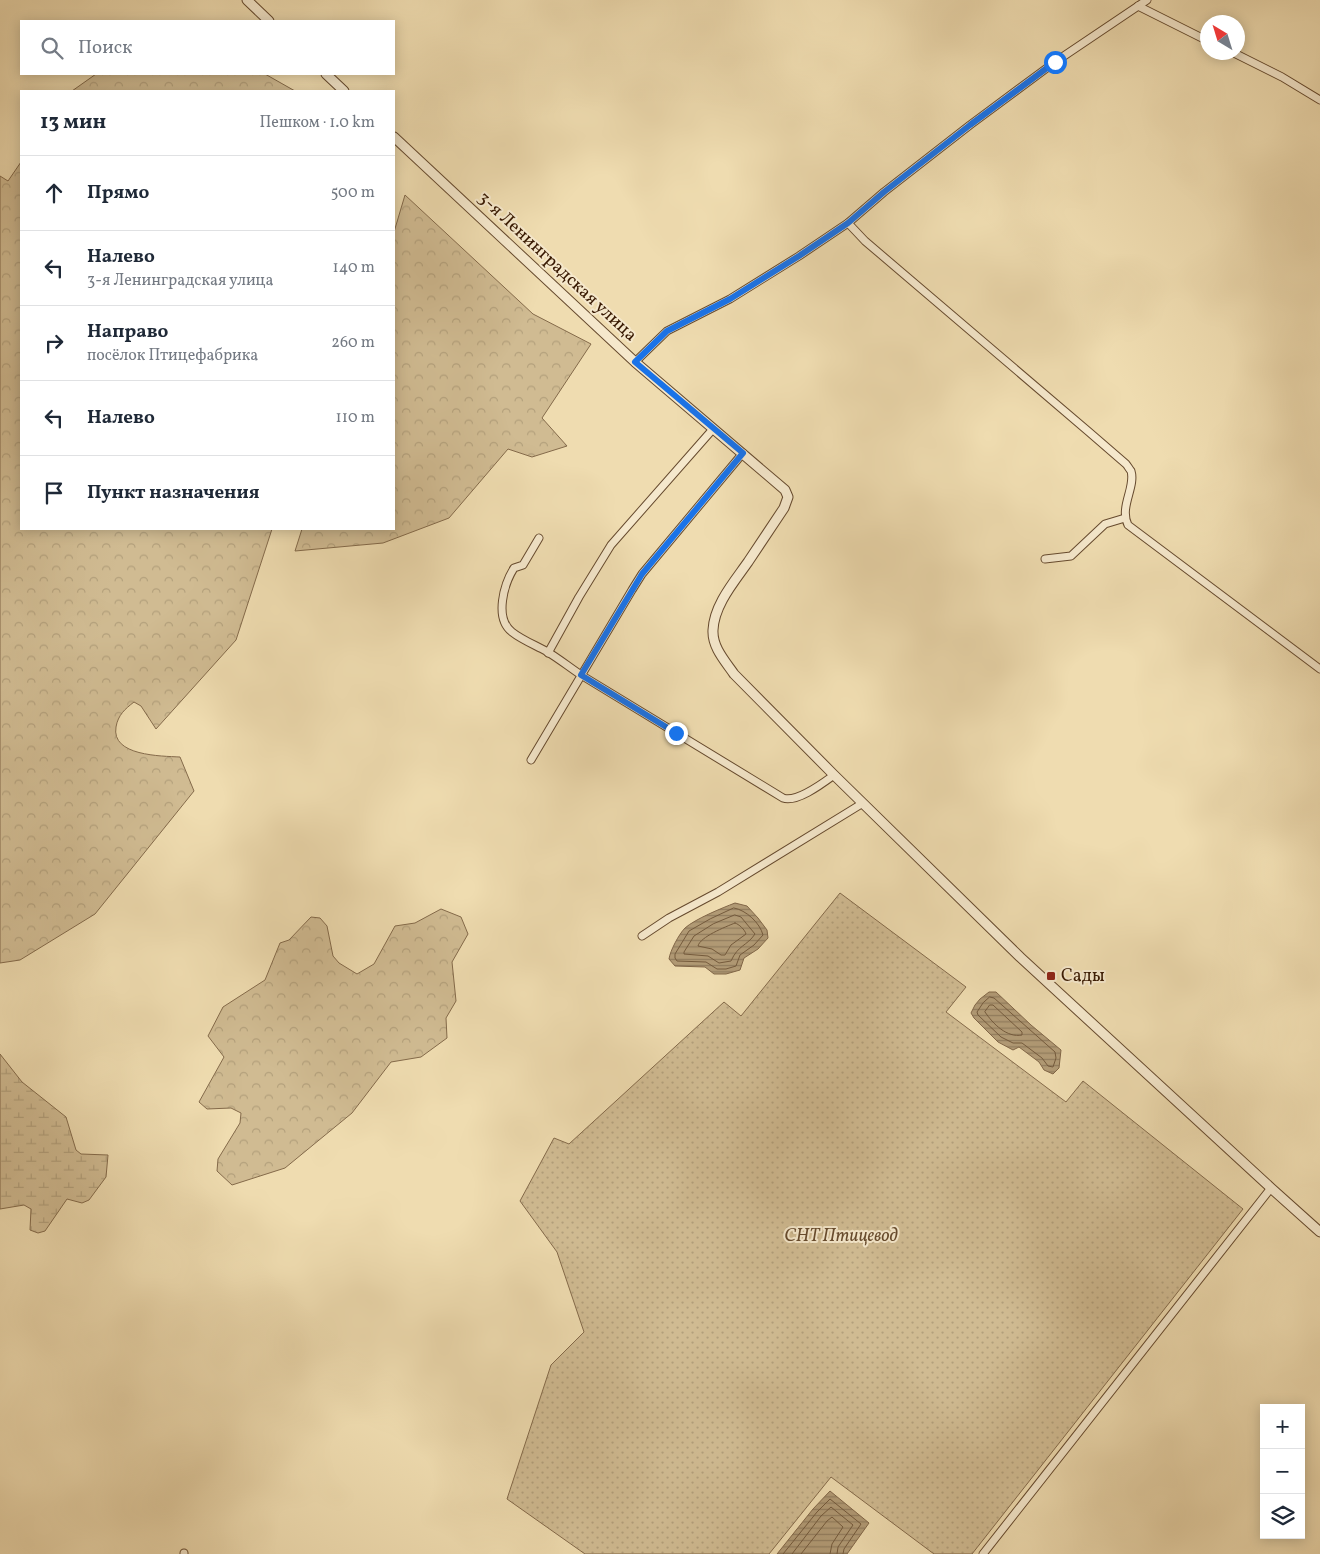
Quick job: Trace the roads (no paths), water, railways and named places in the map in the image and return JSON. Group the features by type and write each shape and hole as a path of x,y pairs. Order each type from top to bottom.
{"street":[{"path":"246,0 268,20"},
{"path":"635,362 667,331 730,299 848,223 884,192 970,125 1055,62 1147,0"},
{"path":"1138,6 1200,36"},
{"path":"1245,58 1282,77 1320,100"},
{"path":"327,75 343,90"},
{"name":"3-я Ленинградская улица","path":"395,138 635,362 786,490 788,498 784,508 720,606 713,630 715,644 734,674 834,776"},
{"path":"848,223 865,241 1126,464 1131,470 1125,518 1128,525 1320,669"},
{"path":"548,653 578,597 611,546 713,429"},
{"path":"531,760 642,574 743,453"},
{"path":"1045,559 1071,556 1105,524 1125,518"},
{"path":"539,538 523,565 514,568 504,587 502,601 506,624 511,632 782,798 787,800 793,799 818,787 834,776 1020,957 1320,1232"},
{"path":"642,936 669,918 726,888 863,803"},
{"path":"983,1554 1271,1188"}],"water":[{"path":"735,903 747,906 767,930 768,938 758,949 744,958 740,970 726,974 714,974 705,967 675,966 669,959 673,947 685,928 702,917"},
{"path":"989,992 996,992 1061,1050 1059,1068 1053,1074 1044,1070 1039,1062 1019,1047 1013,1050 998,1042 974,1018 971,1013 975,1005"},
{"path":"830,1491 869,1523 847,1554 777,1554 813,1509"}],"place":[{"name":"Сады","path":"1051,976"}],"park label":[{"name":"СНТ Птицевод","path":"841,1236"}]}
